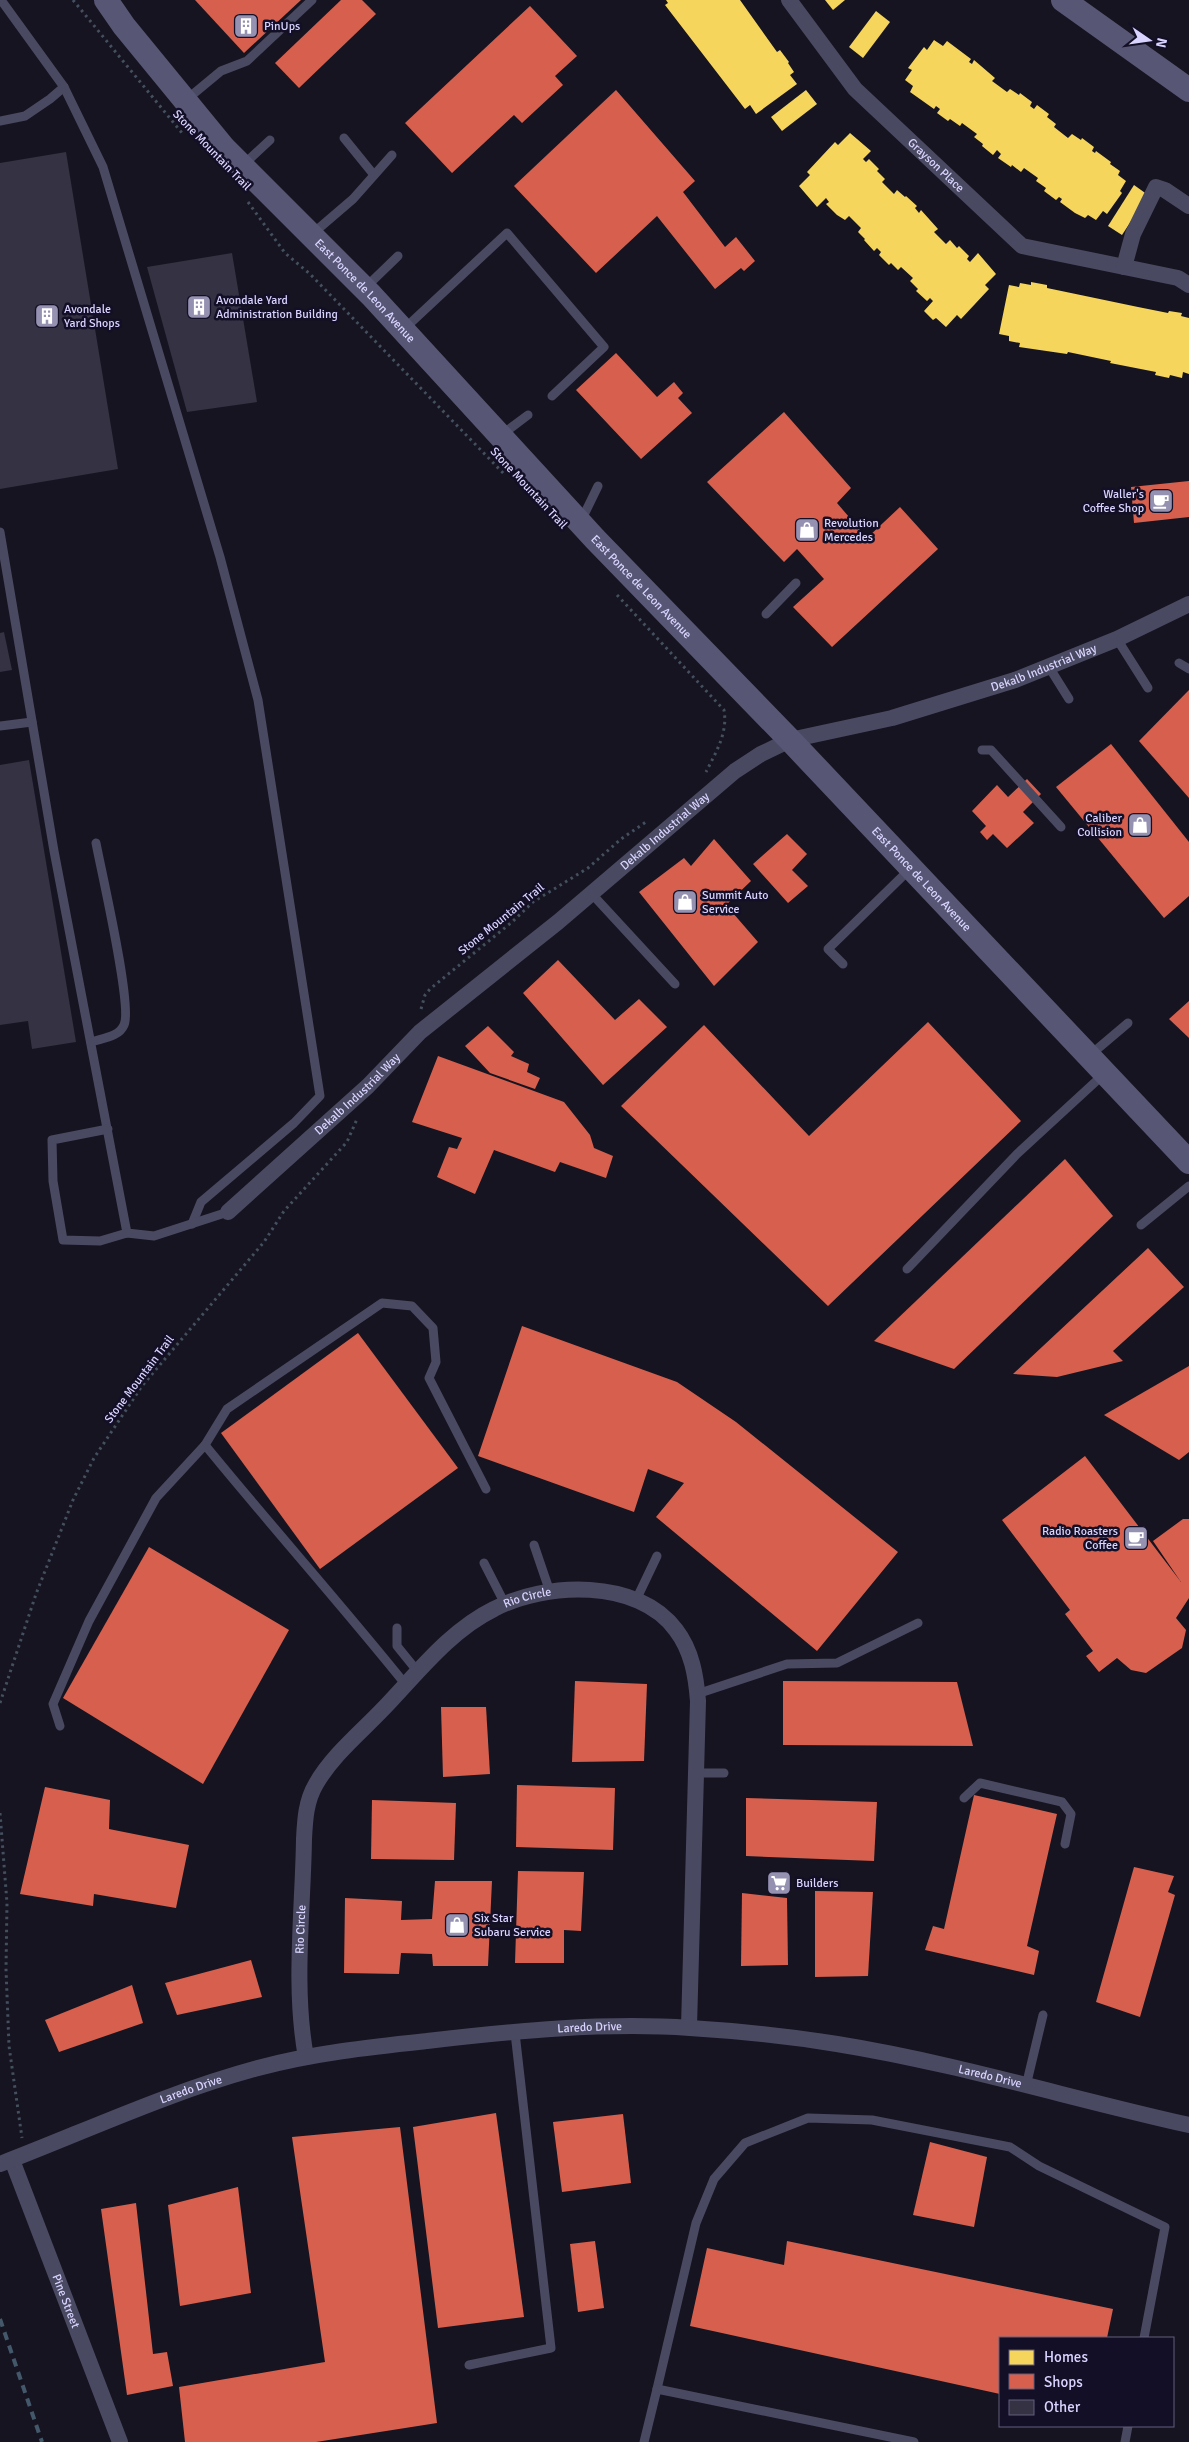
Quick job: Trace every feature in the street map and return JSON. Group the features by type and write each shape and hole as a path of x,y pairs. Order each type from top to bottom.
{"main road":[{"name":"East Ponce de Leon Avenue","path":"106,0 224,148 365,288 580,523 790,740 1189,1162"},
{"path":"1063,0 1189,90"}],"street":[{"name":"Grayson Place","path":"789,0 855,89 1022,246 1178,278 1189,285"},
{"path":"1124,267 1133,234 1156,187 1165,190 1189,206"},
{"name":"Dekalb Industrial Way","path":"228,1212 368,1086 420,1032 591,893 735,771 761,754 790,740 892,718 946,703 1049,667 1117,639 1189,604"},
{"name":"Rio Circle","path":"306,2057 301,2029 298,1847 306,1812 316,1784 326,1769 418,1672 460,1631 478,1617 505,1604 533,1594 550,1592 590,1590 615,1594 649,1605 665,1617 677,1630 692,1661 697,1694 688,2028"},
{"name":"Laredo Drive","path":"6,2162 157,2100 221,2079 306,2057 357,2049 515,2033 576,2029 688,2028 839,2044 925,2062 1189,2125"},
{"name":"Pine Street","path":"6,2162 120,2442"}],"lane":[{"path":"1,0 64,87 103,167 214,538 258,700 320,1096 294,1123 202,1202 192,1224"},
{"path":"185,100 221,71 247,61 312,0"},
{"path":"0,121 25,116 64,87"},
{"path":"344,138 374,175"},
{"path":"242,166 270,140"},
{"path":"311,235 353,199 392,155"},
{"path":"403,330 506,233 604,347 552,396"},
{"path":"365,288 398,256"},
{"path":"500,436 528,415"},
{"path":"580,523 598,486"},
{"path":"0,532 56,861 127,1233"},
{"path":"766,614 796,583"},
{"path":"1117,639 1148,688"},
{"path":"1179,663 1189,669"},
{"path":"1049,667 1069,698"},
{"path":"0,726 32,722"},
{"path":"982,750 991,750 1061,827"},
{"path":"92,1042 115,1035 124,1025 127,1014 119,960 96,843"},
{"path":"843,964 828,949 911,868"},
{"path":"591,893 676,984"},
{"path":"907,1269 1017,1154 1097,1064 1128,1023"},
{"path":"108,1129 52,1140 53,1181 63,1240 100,1241 127,1233 154,1236 228,1212"},
{"path":"1141,1224 1189,1186"},
{"path":"60,1726 53,1704 88,1621 156,1498 205,1445 227,1409 382,1302 412,1306 433,1328 436,1362 429,1378 486,1489"},
{"path":"205,1445 285,1542 349,1614 406,1685"},
{"path":"534,1545 550,1592"},
{"path":"636,1600 657,1556"},
{"path":"484,1563 505,1604"},
{"path":"697,1694 787,1664 837,1663 918,1623"},
{"path":"398,1628 397,1646 418,1672"},
{"path":"696,1773 724,1773"},
{"path":"964,1798 980,1783 1062,1802 1071,1814 1065,1844"},
{"path":"1026,2086 1043,2015"},
{"path":"469,2365 551,2348 515,2033"},
{"path":"644,2442 696,2223 714,2179 745,2143 808,2118 872,2120 1010,2147 1039,2166 1165,2227 1144,2337"},
{"path":"657,2389 914,2442"},
{"path":"1125,2442 1128,2427"}],"path":[{"name":"Stone Mountain Trail","path":"73,0 185,135"},
{"name":"Stone Mountain Trail","path":"247,200 251,210 285,254 310,274 363,330 426,391 512,482"},
{"path":"610,588 724,710 726,721 724,733 706,772 700,778"},
{"name":"Stone Mountain Trail","path":"420,1032 422,1002 430,989 539,897 588,868 621,839 648,821"},
{"name":"Stone Mountain Trail","path":"0,1703 36,1594 73,1500 94,1458 142,1386 264,1242 284,1211 347,1142 358,1116"},
{"path":"0,1813 7,1903 6,1969 9,2046 23,2145"}],"building: Homes":[{"path":"666,0 740,0 777,52 780,50 789,62 794,72 790,75 797,84 756,114 750,105 745,109 665,5 668,3"},
{"path":"825,0 845,0 833,10"},
{"path":"876,11 890,22 863,58 849,47"},
{"path":"934,40 943,46 947,41 971,59 969,62 972,64 974,60 995,78 992,81 1007,92 1010,89 1019,95 1020,93 1032,102 1030,106 1034,109 1037,105 1049,114 1047,117 1056,124 1054,127 1068,138 1072,134 1081,140 1082,138 1094,147 1092,151 1095,153 1096,151 1120,171 1118,175 1126,181 1120,191 1122,193 1107,214 1103,211 1096,220 1088,215 1085,218 1075,213 1060,202 1062,199 1059,197 1056,200 1044,191 1046,188 1036,181 1038,178 1024,168 1021,172 1012,165 1011,167 998,158 1001,154 997,150 993,155 974,137 977,134 962,123 960,126 950,119 948,121 937,113 940,109 936,106 934,109 910,92 913,86 905,80 912,70 908,68 924,47 927,50"},
{"path":"806,90 817,104 782,131 771,117"},
{"path":"850,133 871,151 863,159 866,162 869,159 879,169 877,171 885,179 882,182 894,194 897,190 917,206 915,208 919,213 921,210 938,229 934,232 946,244 950,240 957,248 959,246 969,256 967,259 970,262 978,253 996,274 985,285 989,289 961,319 957,315 946,327 936,318 933,320 924,311 933,301 930,298 927,301 916,291 918,289 910,281 913,278 901,267 898,270 891,263 889,265 879,255 881,252 877,248 874,251 858,232 861,228 849,216 845,220 837,215 826,204 829,202 826,198 817,207 799,186 810,175 807,172 835,142 838,145"},
{"path":"1134,185 1148,195 1122,235 1108,226"},
{"path":"1031,282 1047,285 1047,288 1138,307 1168,313 1169,311 1182,313 1181,316 1189,318 1189,374 1183,372 1182,378 1170,375 1169,378 1155,375 1156,372 1068,352 1067,354 1019,347 1020,343 1009,341 1009,336 999,334 1009,285 1019,287 1020,283 1031,285"}],"building: Shops":[{"name":"PinUps","path":"195,0 301,0 244,53"},
{"path":"341,0 362,0 376,14 299,88 275,63"},
{"path":"530,6 577,56 555,76 563,85 522,123 514,115 452,173 405,123"},
{"path":"616,90 695,181 683,192 725,247 736,237 755,261 744,271 741,268 715,289 657,216 596,273 514,186"},
{"path":"616,353 657,397 674,382 683,393 678,398 692,413 641,459 576,390"},
{"name":"Revolution Mercedes","path":"784,412 851,488 837,503 867,538 900,507 938,549 832,647 793,607 824,579 797,549 784,562 707,482"},
{"name":"Waller's Coffee Shop","path":"1189,481 1189,517 1134,523 1131,487"},
{"path":"1189,690 1189,798 1139,741"},
{"path":"1111,744 1189,842 1189,896 1164,918 1056,787"},
{"path":"1027,779 1041,794 1023,812 1034,823 1007,848 993,834 987,840 980,832 986,826 972,811 997,785 1008,797"},
{"path":"787,834 807,854 792,870 808,886 788,903 753,864"},
{"path":"714,839 751,881 726,905 758,942 714,986 639,892 684,858 691,866"},
{"path":"558,960 615,1020 639,999 667,1027 603,1085 523,993"},
{"path":"1189,1001 1189,1038 1169,1019"},
{"path":"928,1022 1021,1121 828,1306 621,1106 704,1025 809,1136"},
{"path":"488,1026 514,1052 511,1056 529,1064 527,1072 540,1078 535,1089 490,1073 465,1046"},
{"path":"438,1056 564,1102 590,1135 594,1148 613,1156 606,1178 560,1162 555,1172 494,1150 475,1194 437,1177 449,1147 457,1149 462,1138 412,1122"},
{"path":"1065,1159 1113,1216 954,1369 874,1341"},
{"path":"1148,1248 1184,1287 1113,1351 1123,1361 1057,1377 1013,1374"},
{"path":"522,1326 677,1382 736,1422 898,1552 817,1651 656,1517 684,1483 648,1469 634,1512 478,1456"},
{"path":"358,1333 458,1468 320,1569 221,1433"},
{"path":"1189,1366 1189,1452 1179,1460 1104,1415"},
{"path":"1085,1456 1181,1582 1153,1541 1183,1519 1189,1519 1189,1598 1176,1618 1186,1630 1182,1648 1146,1673 1131,1670 1117,1658 1099,1672 1086,1656 1093,1651 1065,1614 1070,1610 1002,1520"},
{"path":"149,1547 289,1630 203,1784 63,1698"},
{"path":"575,1681 647,1684 644,1761 572,1762"},
{"path":"783,1681 957,1682 973,1746 783,1745"},
{"path":"441,1707 486,1707 490,1774 443,1777"},
{"path":"517,1785 615,1788 613,1850 516,1847"},
{"path":"45,1787 110,1800 109,1829 189,1845 176,1908 94,1894 93,1906 20,1894"},
{"path":"974,1795 1057,1814 1027,1946 1039,1951 1034,1975 925,1950 933,1926 944,1929"},
{"path":"746,1798 877,1802 874,1861 746,1856"},
{"path":"372,1800 456,1803 454,1860 371,1859"},
{"path":"1134,1867 1174,1876 1168,1892 1175,1895 1140,2017 1096,2002"},
{"path":"518,1871 584,1872 581,1931 564,1930 564,1963 515,1963"},
{"path":"435,1881 492,1881 488,1966 433,1966 432,1954 401,1953 399,1974 344,1973 345,1898 402,1901 401,1920 432,1919"},
{"path":"815,1891 873,1892 868,1976 815,1977"},
{"path":"742,1893 787,1898 788,1965 741,1966"},
{"path":"251,1960 262,1997 177,2015 165,1983"},
{"path":"132,1985 143,2023 59,2052 45,2020"},
{"path":"496,2113 524,2317 438,2328 413,2127"},
{"path":"623,2114 631,2183 562,2192 553,2122"},
{"path":"400,2127 437,2423 316,2442 185,2442 179,2387 325,2362 292,2137"},
{"path":"930,2142 987,2157 974,2227 913,2215"},
{"path":"238,2187 251,2293 180,2306 168,2205"},
{"path":"136,2203 153,2354 167,2352 173,2386 127,2395 101,2209"},
{"path":"595,2241 604,2308 578,2312 570,2244"},
{"path":"787,2241 1113,2309 1107,2337 999,2337 999,2394 690,2326 707,2248 784,2265"}],"building: Other":[{"name":"Avondale Yard Shops","path":"66,152 118,469 0,489 0,163"},
{"name":"Avondale Yard Administration Building","path":"232,253 257,402 187,412 147,267"},
{"path":"4,632 12,670 0,672 0,633"},
{"path":"29,760 76,1042 32,1049 28,1021 0,1025 0,765"}],"railway":[{"path":"0,2319 42,2442"}],"place":[{"name":"PinUps","path":"246,26"},
{"name":"Avondale Yard Administration Building","path":"199,307"},
{"name":"Avondale Yard Shops","path":"47,316"},
{"name":"Waller's Coffee Shop","path":"1161,501"},
{"name":"Revolution Mercedes","path":"807,530"},
{"name":"Caliber Collision","path":"1140,825"},
{"name":"Summit Auto Service","path":"685,902"},
{"name":"Radio Roasters Coffee","path":"1136,1538"},
{"name":"Builders","path":"779,1883"},
{"name":"Six Star Subaru Service","path":"457,1925"}]}
